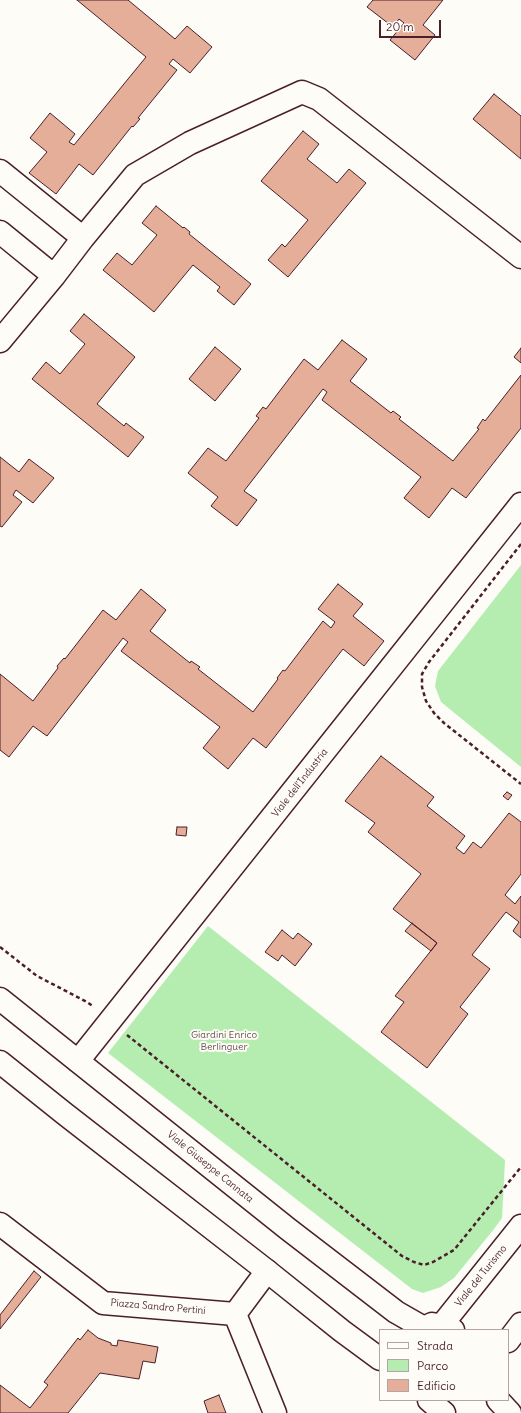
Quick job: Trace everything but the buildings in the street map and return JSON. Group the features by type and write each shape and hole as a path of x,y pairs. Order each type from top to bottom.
{"street":[{"path":"0,341 135,175 190,143 302,92 319,99 521,257"},
{"path":"0,171 83,238"},
{"path":"0,232 54,276"},
{"name":"Viale dell'Industria","path":"78,1061 521,504"},
{"name":"Viale Giuseppe Cannata","path":"0,999 288,1229 396,1312 434,1328"},
{"path":"0,1062 342,1331 379,1358"},
{"name":"Piazza Sandro Pertini","path":"0,1224 103,1302 235,1314"},
{"name":"Viale del Turismo","path":"434,1328 521,1226"},
{"path":"267,1271 235,1314 275,1413"},
{"path":"509,1340 521,1324"},
{"path":"499,1401 510,1413"}],"path":[{"path":"521,544 429,662 422,674 422,688 426,701 434,713 444,723 521,784"},
{"path":"0,948 37,976 87,1002 396,1251 414,1262 424,1265 433,1262 454,1250 521,1167"}],"green space":[{"path":"521,565 521,767 441,702 435,686 438,671"},
{"name":"Giardini Enrico Berlinguer","path":"208,926 505,1160 502,1218 454,1278 441,1287 423,1293 412,1289 108,1053"}]}
